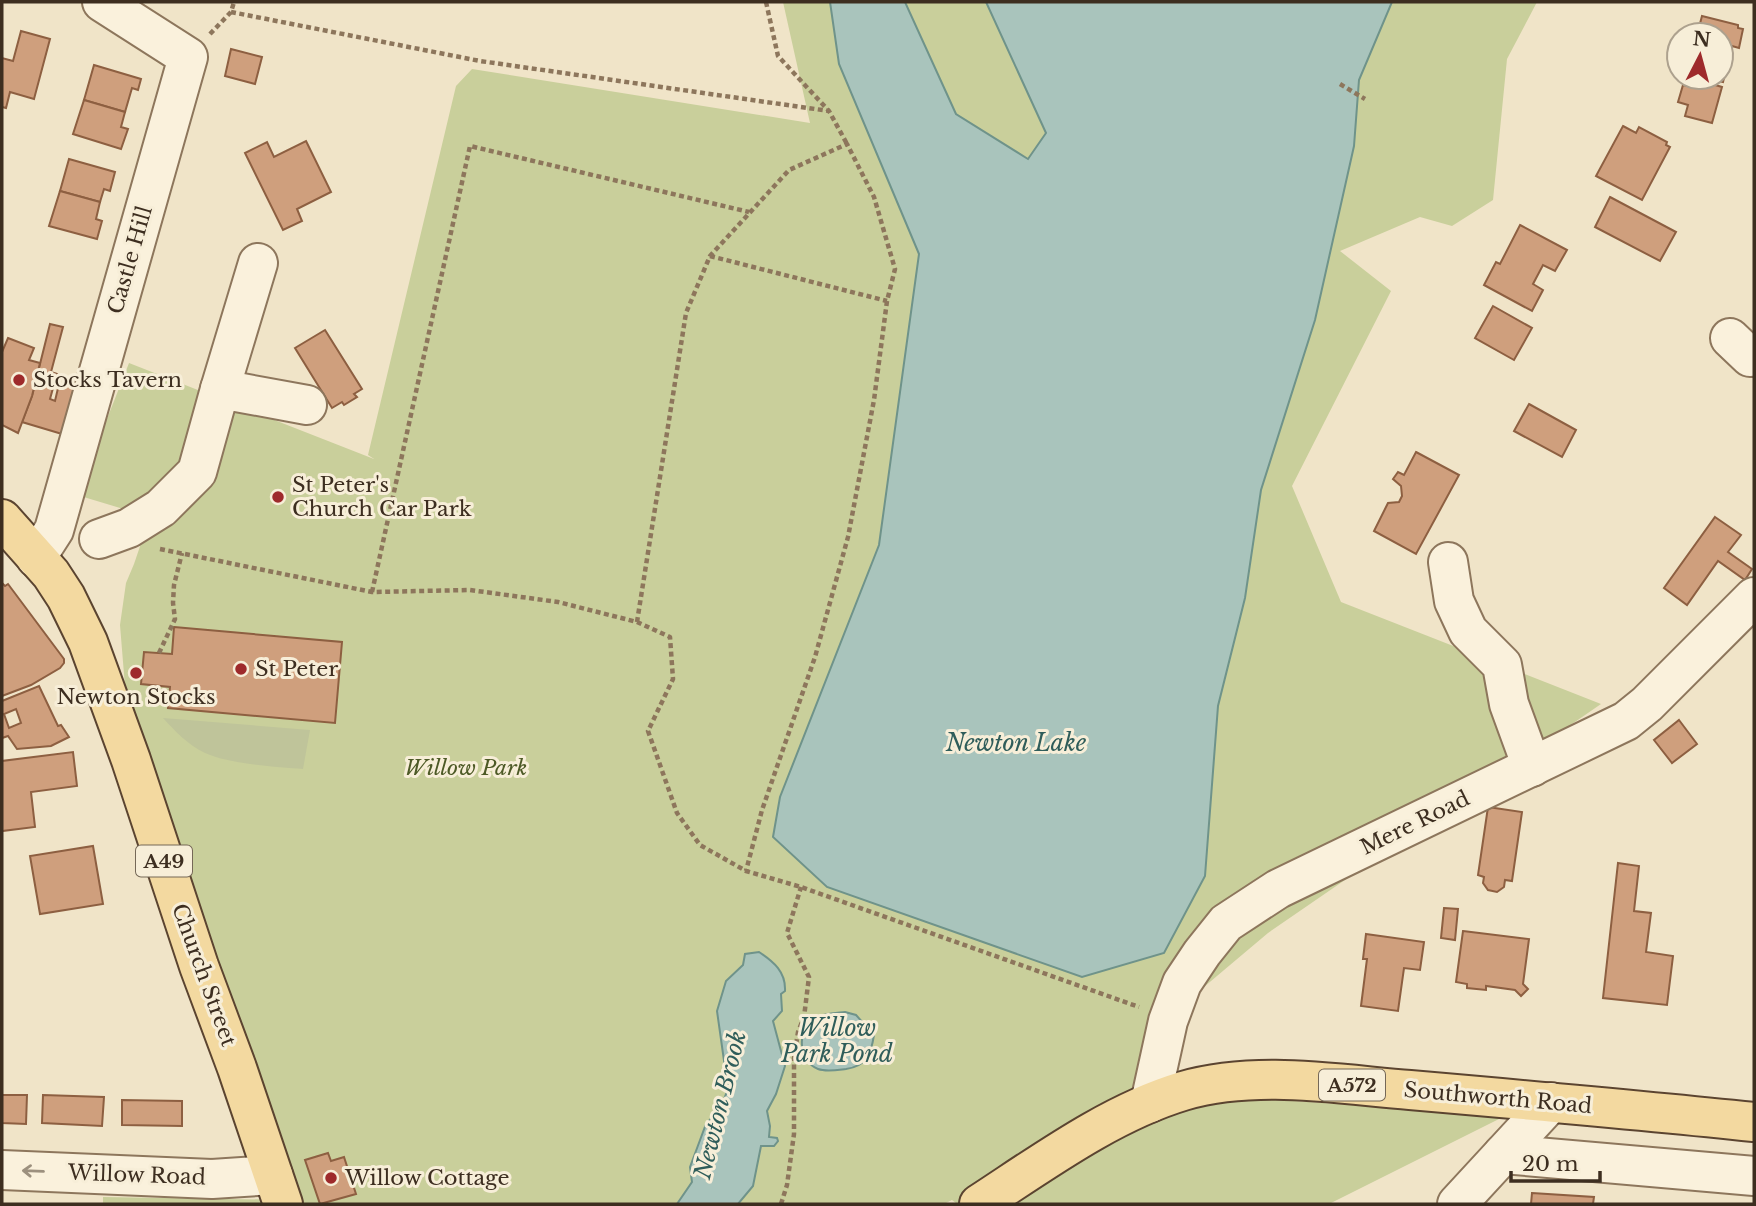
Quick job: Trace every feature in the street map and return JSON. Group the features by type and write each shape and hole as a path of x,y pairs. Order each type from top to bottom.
{"main road":[{"name":"A49","path":"2,519 45,544"},
{"name":"Church Street","path":"45,544 88,642 131,760 278,1190"},
{"name":"Southworth Road","path":"979,1204 1071,1144 1150,1103 1185,1091 1253,1081 1291,1080 1754,1122"}],"street":[{"path":"102,2 188,57"},
{"name":"Castle Hill","path":"45,544 188,57"},
{"path":"45,544 99,539 129,528 160,508 197,472 258,263"},
{"path":"220,389 307,405"},
{"path":"99,539 139,546"},
{"path":"1448,562 1454,601 1468,631 1502,665 1509,704 1532,767"},
{"name":"Mere Road","path":"1150,1103 1168,1021 1182,983 1226,923 1278,889 1626,721 1647,704 1754,597"},
{"path":"1457,1204 1551,1102"},
{"path":"1503,1154 1754,1176"},
{"name":"Willow Road","path":"2,1170 212,1179 278,1190"}],"path":[{"path":"188,57 231,12 234,2"},
{"path":"746,871 762,810 815,657 848,537 874,400 887,301 895,269 874,197 829,111 778,56 766,2"},
{"path":"231,12 480,61 829,111"},
{"path":"1340,84 1365,99"},
{"path":"637,622 687,313 710,256 789,170 847,144"},
{"path":"372,592 470,146 749,212"},
{"path":"710,256 887,301"},
{"path":"139,546 372,592 470,590 558,601 637,622 670,637 673,679 648,731 677,813 700,845 746,871 801,887 1150,1010"},
{"path":"159,653 175,619 174,585 182,553"},
{"path":"781,1204 787,1185 794,1134 794,1058 798,1032 804,1017 809,977 787,933 801,887"}],"green space":[{"name":"Willow Park","path":"783,2 830,2 839,64 919,254 879,545 780,797 827,887 1082,977 1164,953 1205,876 1218,706 1245,598 1261,490 1315,320 1354,146 1359,80 1392,2 1537,2 1507,59 1493,200 1452,226 1420,217 1340,251 1391,291 1292,486 1341,602 1601,704 1268,933 1179,1008 1172,1116 1218,1096 1507,1115 1329,1204 957,1204 952,1200 944,1204 103,1204 103,1197 295,1200 131,760 120,625 126,583 150,517 77,495 129,363 374,459 368,455 456,86 472,69 810,123"},
{"path":"905,2 986,2 1046,134 1028,160 956,114"},
{"path":"163,718 310,730 303,769 215,757 193,746"}],"water":[{"name":"Newton Lake","path":"830,2 905,2 956,114 1028,159 1046,133 986,2 1392,2 1359,80 1354,146 1315,320 1261,490 1245,598 1218,706 1205,876 1164,953 1082,977 827,887 773,837 780,797 879,545 919,254 839,64"},
{"path":"759,952 778,968 785,984 785,991 781,994 782,1011 773,1021 785,1066 767,1111 769,1137 777,1138 778,1141 774,1146 761,1146 753,1186 738,1204 677,1204 692,1182 690,1167 706,1124 720,1109 728,1089 717,1011 726,981 743,965 745,954"},
{"name":"Willow Park Pond","path":"845,1012 856,1015 874,1035 867,1058 859,1065 846,1069 818,1069 807,1060 804,1053 804,1030 817,1017"}],"building":[{"path":"1702,16 1722,21 1701,21"},
{"path":"1735,24 1743,29 1739,48 1735,47"},
{"path":"21,31 50,39 34,99 10,92 6,108 2,107 2,58 13,61"},
{"path":"231,49 262,57 255,84 225,76"},
{"path":"94,65 141,79 138,90 132,88 125,112 84,100"},
{"path":"1681,91 1721,91 1712,123 1685,116 1688,105 1678,102"},
{"path":"84,100 125,112 121,127 128,129 121,149 73,134"},
{"path":"1623,126 1636,133 1639,127 1667,142 1666,145 1670,147 1642,200 1596,176"},
{"path":"306,141 331,192 297,209 302,221 283,230 245,153 267,142 274,157"},
{"path":"69,159 115,172 110,191 104,189 100,202 60,191"},
{"path":"60,191 100,202 96,219 102,221 97,239 49,226"},
{"path":"1610,197 1676,232 1660,261 1595,227"},
{"path":"1520,225 1567,250 1555,271 1543,265 1533,284 1543,290 1532,311 1484,285 1496,262 1500,264"},
{"path":"1493,306 1532,328 1514,360 1475,338"},
{"path":"50,324 63,327 51,372 57,374 50,399 55,401 59,384 77,388 62,434 22,422 32,396"},
{"path":"325,330 362,389 354,394 357,397 332,408 295,348"},
{"name":"Stocks Tavern","path":"8,338 34,348 29,360 40,363 32,396 18,433 2,425 2,352"},
{"path":"1529,404 1576,430 1562,457 1514,431"},
{"path":"1416,452 1459,475 1416,554 1374,531 1388,503 1399,502 1402,496 1401,486 1393,479 1398,472 1404,475"},
{"path":"1715,517 1741,535 1728,552 1752,569 1745,580 1718,561 1687,605 1664,588"},
{"path":"2,583 5,586 8,584 64,659 64,663 31,685 2,696"},
{"name":"St Peter","path":"174,627 342,642 335,723 168,708 170,687 141,684 144,652 172,654"},
{"path":"39,686 58,726 61,725 69,737 51,746 17,749 8,736 2,738 2,701","holes":["16,709 21,723 9,728 4,714"]},
{"path":"1679,720 1697,744 1672,763 1654,740"},
{"path":"73,752 77,786 31,792 35,827 2,831 2,761"},
{"path":"1488,807 1522,812 1512,881 1505,880 1504,887 1497,892 1488,890 1483,883 1484,877 1478,875"},
{"path":"93,846 103,904 40,914 30,856"},
{"path":"1618,863 1639,866 1634,911 1651,913 1646,952 1673,956 1667,1005 1603,998"},
{"path":"1444,908 1458,909 1455,940 1441,938"},
{"path":"1463,931 1529,939 1523,984 1528,989 1521,996 1515,990 1486,986 1486,990 1467,988 1467,984 1456,982"},
{"path":"1366,934 1424,942 1420,970 1404,968 1398,1011 1361,1006 1367,959 1363,959"},
{"path":"2,1095 27,1095 26,1124 2,1123"},
{"path":"43,1095 104,1097 102,1126 42,1123"},
{"path":"122,1100 182,1101 182,1126 122,1125"},
{"name":"Willow Cottage","path":"328,1153 331,1161 344,1157 356,1194 320,1204 305,1160"},
{"path":"1532,1193 1594,1197 1593,1204 1531,1204"}],"place":[{"name":"Stocks Tavern","path":"19,380"},
{"name":"St Peter's Church Car Park","path":"278,497"},
{"name":"St Peter","path":"241,669"},
{"name":"Newton Stocks","path":"136,673"},
{"name":"Willow Cottage","path":"331,1178"}],"water label":[{"name":"Newton Brook","path":"720,1105"}]}
